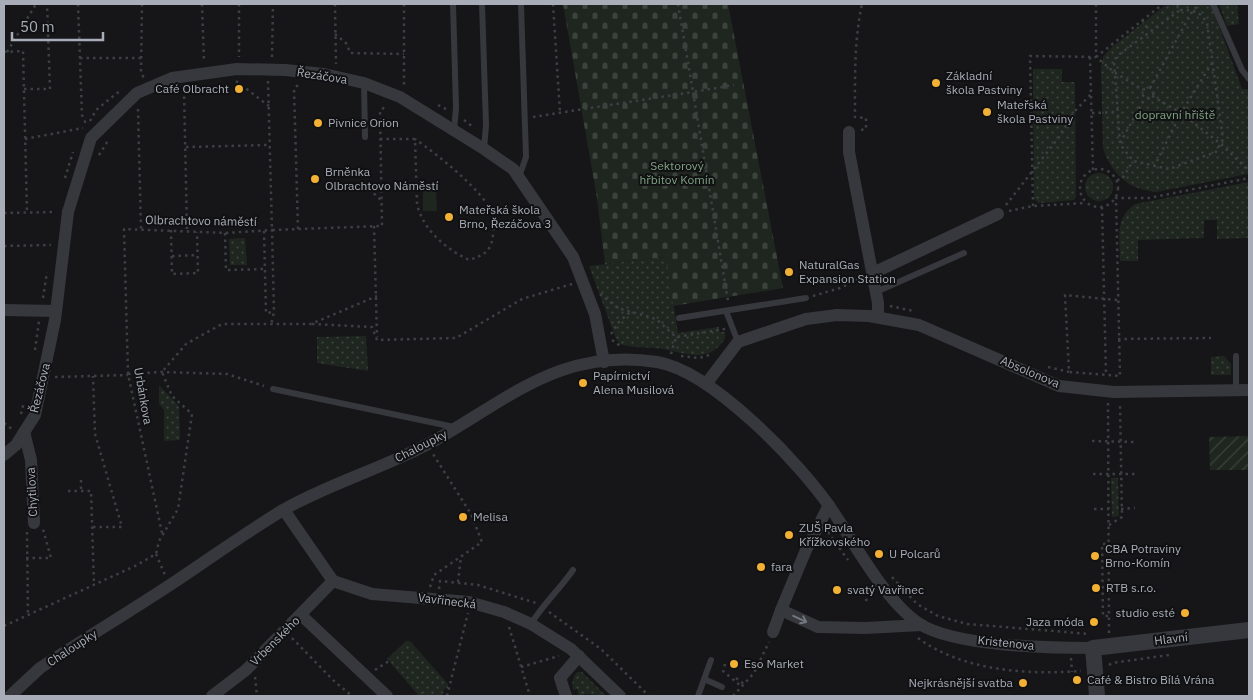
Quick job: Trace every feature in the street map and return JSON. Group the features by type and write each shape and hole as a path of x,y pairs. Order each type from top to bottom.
{"street":[{"name":"Řezáčova","path":"4,455 16,445 18,428 35,414 56,311 68,212 91,138 137,93 166,79 237,70 314,73 364,83 393,94 484,149 513,169 573,257 576,285 595,314 604,362"},
{"path":"849,132 849,152 873,273 878,317"},
{"path":"873,273 998,214"},
{"path":"4,310 56,311"},
{"name":"Absolonova","path":"737,338 806,319 838,315 878,317 919,325 1059,386 1114,392 1249,390"},
{"path":"706,384 737,338"},
{"name":"Chaloupky","path":"10,696 40,668 171,585 284,510 431,443 542,376 570,367 633,360 659,362 680,369 706,384 774,439 829,505"},
{"name":"Chytilova","path":"18,428 31,460 34,523"},
{"path":"774,632 781,610 829,505"},
{"name":"Kristenova","path":"829,505 874,575 904,611 922,625 945,634 974,640 1030,646 1093,648"},
{"path":"284,510 333,580"},
{"name":"Vavřinecká","path":"333,580 372,594 479,604 531,624 579,656 620,696"},
{"name":"Vrbenského","path":"212,696 246,670 333,580"},
{"name":"Kristenova","path":"781,610 818,627 922,625"},
{"path":"301,615 387,696"},
{"name":"Hlavní","path":"1093,648 1249,630"},
{"path":"1093,648 1098,696"},
{"path":"566,696 560,678 579,656"}],"lane":[{"path":"453,4 454,130"},
{"path":"482,4 484,149"},
{"path":"518,178 526,157 521,4"},
{"path":"1213,4 1242,70 1249,79"},
{"path":"364,83 365,136"},
{"path":"876,292 964,253"},
{"path":"679,318 806,298"},
{"path":"728,310 737,338"},
{"path":"1236,356 1236,391"},
{"path":"273,389 456,428"},
{"path":"531,624 539,610 560,589 573,570"},
{"path":"698,696 711,660"},
{"path":"704,679 722,687"}],"path":[{"path":"5,52 36,4"},
{"path":"24,89 50,89 47,4"},
{"path":"78,4 82,115 86,127"},
{"path":"142,4 141,73 144,78"},
{"path":"202,4 204,62"},
{"path":"239,4 238,56 248,57"},
{"path":"272,58 273,4"},
{"path":"335,4 336,66"},
{"path":"395,84 404,87 404,4"},
{"path":"553,4 560,113"},
{"path":"678,4 728,310"},
{"path":"849,132 866,129 866,118 855,117 856,33 862,4"},
{"path":"1096,4 1096,57"},
{"path":"1033,206 1030,56 1096,57 1163,4"},
{"path":"1176,4 1180,10"},
{"path":"1200,4 1194,10 1150,88 1152,96 1181,113 1222,145 1249,171"},
{"path":"1180,10 1194,10 1202,14 1207,23 1223,139 1222,145 1216,152 1175,168 1154,167 1133,161 1120,144 1114,61 1117,56 1180,10"},
{"path":"1142,20 1148,29"},
{"path":"335,34 347,44 350,53 404,54"},
{"path":"5,52 23,51 27,213"},
{"path":"264,57 281,58"},
{"path":"1090,57 1093,170"},
{"path":"1096,57 1114,72 1143,90 1150,88"},
{"path":"80,58 141,58"},
{"path":"196,64 212,60"},
{"path":"1154,167 1181,113 1213,62"},
{"path":"330,65 342,67"},
{"path":"136,82 152,76"},
{"path":"236,80 269,106"},
{"path":"227,82 244,80"},
{"path":"260,80 275,80"},
{"path":"268,80 272,230 382,226 380,111 386,104 391,106"},
{"path":"298,229 294,89 301,82"},
{"path":"525,119 734,84"},
{"path":"82,133 96,110 128,86"},
{"path":"175,90 192,88"},
{"path":"184,90 187,231"},
{"path":"1143,90 1142,94 1145,98"},
{"path":"998,214 1032,171 1074,112 1091,94"},
{"path":"1120,144 1145,98 1152,96"},
{"path":"430,100 455,114 485,135"},
{"path":"134,113 144,104"},
{"path":"138,109 141,230"},
{"path":"1092,113 1117,112"},
{"path":"25,140 86,127"},
{"path":"97,158 112,134"},
{"path":"380,139 415,140 434,152 466,181 491,210 494,228 492,246 482,255 468,260 451,252 429,229 420,214 417,204 415,140"},
{"path":"185,147 269,145"},
{"path":"62,187 75,147"},
{"path":"1117,180 1122,179 1133,161"},
{"path":"1086,202 1082,197 1080,184 1082,178 1093,170 1109,171 1117,180 1119,186 1116,198 1120,376 1068,372 1066,295 1117,300"},
{"path":"998,214 1033,206 1086,202 1102,208 1108,206 1116,198 1149,198 1249,178"},
{"path":"369,189 381,200"},
{"path":"55,220 58,204"},
{"path":"1102,208 1106,300 1106,375"},
{"path":"4,213 56,212"},
{"path":"374,226 378,340"},
{"name":"Olbrachtovo náměstí","path":"124,229 225,233 272,230 274,312 271,325"},
{"name":"Urbánkova","path":"124,229 128,375 162,534"},
{"path":"171,230 172,274 198,273 197,232"},
{"path":"264,231 266,313 274,312"},
{"path":"225,233 226,270 265,268"},
{"path":"50,253 53,237"},
{"path":"4,246 51,245"},
{"path":"172,256 198,255"},
{"path":"34,355 48,270"},
{"path":"806,298 840,288 873,273"},
{"path":"378,340 456,338 522,299 576,285 569,277"},
{"path":"598,299 595,290 618,308 656,319 676,337"},
{"path":"311,324 377,296"},
{"path":"610,336 618,323 631,312"},
{"path":"162,372 186,344 222,324 311,324 372,327 378,340"},
{"path":"607,326 610,336 618,345 628,349"},
{"path":"676,337 726,328 728,339 737,338"},
{"path":"671,354 676,337"},
{"path":"1118,339 1211,338"},
{"path":"667,353 699,358 717,352"},
{"path":"53,385 57,372"},
{"path":"162,372 172,396 192,414 178,509 162,534 156,554 171,585"},
{"path":"55,377 80,379 93,376 162,372 227,374 273,389"},
{"path":"93,376 95,434 122,527 93,527"},
{"path":"20,417 25,399"},
{"path":"1108,401 1109,634"},
{"path":"1108,525 1122,517 1120,401"},
{"path":"4,423 18,428"},
{"path":"10,433 18,428"},
{"path":"1092,441 1134,442"},
{"path":"427,598 434,575 482,542 471,514 430,451 435,449"},
{"path":"1093,474 1135,474"},
{"path":"81,480 81,491"},
{"path":"68,491 91,490 94,585"},
{"path":"1094,508 1108,508"},
{"path":"1121,509 1135,508"},
{"path":"822,520 852,564"},
{"path":"26,558 51,558 43,528 34,523 27,531 26,558 28,615"},
{"path":"1108,544 1102,544 1102,580 1103,616 1109,616"},
{"path":"4,626 156,554"},
{"path":"458,582 461,556"},
{"path":"891,575 917,604 938,616 967,624 1072,633"},
{"path":"1102,580 1109,580"},
{"path":"447,696 468,611"},
{"path":"508,623 530,696"},
{"path":"902,626 933,649 978,665 1042,674 1083,671"},
{"path":"733,696 754,673 774,632"},
{"path":"290,635 334,681 352,696"},
{"path":"1104,669 1112,663 1177,653"},
{"path":"521,667 563,655"},
{"path":"1071,657 1072,672"},
{"path":"725,664 723,671 743,686"},
{"path":"254,671 257,696"},
{"path":"736,678 743,686"}],"green space":[{"name":"Sektorový hřbitov Komín","path":"563,4 728,4 783,288 673,306 666,257 605,264 597,198"},
{"name":"dopravní hřiště","path":"1167,4 1211,4 1242,89 1248,89 1248,174 1156,192 1137,188 1129,184 1116,173 1107,158 1103,148 1101,68 1103,57 1112,47"},
{"path":"1219,4 1237,4 1239,24 1227,26"},
{"path":"1033,69 1062,69 1062,82 1075,82 1076,197 1074,200 1039,203 1034,199"},
{"path":"1099,173 1109,177 1113,187 1109,197 1099,201 1089,197 1085,187 1089,177"},
{"path":"1249,182 1249,238 1217,239 1217,220 1204,220 1204,238 1138,240 1138,261 1120,261 1119,237 1121,223 1128,210 1135,204"},
{"path":"423,188 436,188 437,211 423,211"},
{"path":"245,238 247,265 230,265 229,239"},
{"path":"666,257 678,333 719,327 720,332 725,332 723,342 707,354 693,355 658,348 630,346 620,344 616,339 589,266"},
{"path":"366,336 368,371 317,363 317,337"},
{"path":"1224,356 1231,364 1231,375 1211,375 1211,357"},
{"path":"159,385 179,406 180,440 164,441 164,410 159,404"},
{"path":"1249,436 1249,470 1210,470 1209,437"},
{"path":"1111,478 1118,478 1119,516 1112,517"},
{"path":"406,641 410,641 448,684 448,688 444,689 442,696 419,696 387,659"},
{"path":"577,672 582,672 606,696 587,694 579,696 577,689 573,690 573,678"}],"place":[{"name":"Základní škola Pastviny","path":"936,83"},
{"name":"Café Olbracht","path":"239,89"},
{"name":"Mateřská škola Pastviny","path":"987,112"},
{"name":"Pivnice Orion","path":"318,123"},
{"name":"Brněnka Olbrachtovo Náměstí","path":"315,179"},
{"name":"Mateřská škola Brno, Řezáčova 3","path":"449,217"},
{"name":"NaturalGas Expansion Station","path":"789,272"},
{"name":"Papírnictví Alena Musilová","path":"583,383"},
{"name":"Melisa","path":"463,517"},
{"name":"ZUŠ Pavla Křížkovského","path":"789,535"},
{"name":"U Polcarů","path":"879,554"},
{"name":"CBA Potraviny Brno-Komín","path":"1095,556"},
{"name":"fara","path":"761,567"},
{"name":"RTB s.r.o.","path":"1096,588"},
{"name":"svatý Vavřinec","path":"837,590"},
{"name":"studio esté","path":"1185,613"},
{"name":"Jaza móda","path":"1094,622"},
{"name":"Eso Market","path":"734,664"},
{"name":"Café & Bistro Bílá Vrána","path":"1077,680"},
{"name":"Nejkrásnější svatba","path":"1023,683"}]}
